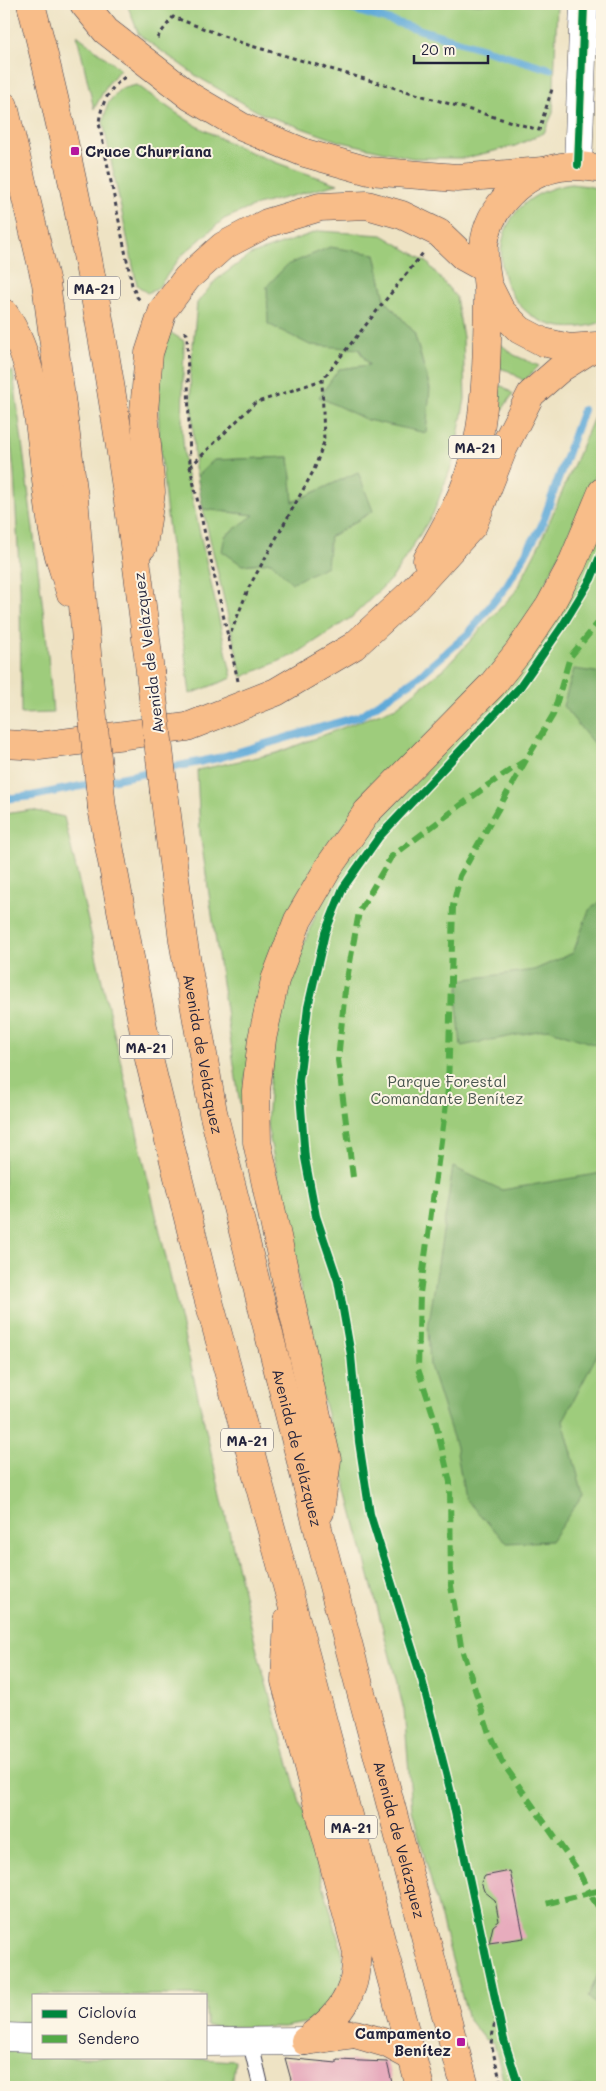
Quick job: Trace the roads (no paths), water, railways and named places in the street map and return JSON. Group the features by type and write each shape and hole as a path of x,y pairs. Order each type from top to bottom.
{"main road":[{"name":"Avenida de Velázquez","path":"31,4 56,99 98,306 139,575 183,940 213,1112 318,1529 465,2087"},
{"path":"84,4 106,31 191,96 242,127 305,153 369,171 458,178 543,171 560,167 590,167"},
{"name":"MA-21","path":"4,106 46,282 74,497 102,808 149,1059 204,1283 290,1597 420,2087"},
{"path":"543,171 521,183 504,200 491,221 484,244 486,278 501,311 520,330 543,342 569,348 599,345"},
{"path":"139,575 151,492 144,411 152,309 223,246 267,223 302,212 320,207 367,204 402,215 440,233 486,278"},
{"name":"MA-21","path":"410,593 462,494 481,425 487,371 486,278"},
{"path":"4,314 23,348 35,402 52,528 88,667"},
{"name":"MA-21","path":"4,744 39,746 187,727 276,692 354,646 410,593 473,526 503,449 531,394 561,368 599,345"},
{"path":"318,1529 327,1460 257,1142 256,1091 262,1039 275,980 298,920 330,865 367,812 492,685 519,651 549,607 572,564 602,492"},
{"path":"290,1597 285,1681 357,1952 353,1986 340,2011 326,2026 305,2041"},
{"path":"305,2041 354,2034 386,2043 412,2057"}],"street":[{"path":"584,4 590,167"},
{"path":"4,2037 32,2038"},
{"path":"208,2042 305,2041"}],"lane":[{"path":"250,2042 261,2087"}],"waterway":[{"path":"335,4 550,69"},
{"path":"4,799 32,796 218,758 360,716 414,680 468,634 507,585 541,527 583,410"}],"place":[{"name":"Cruce Churriana","path":"75,151"},
{"name":"Campamento Benítez","path":"461,2042"}],"park label":[{"name":"Parque Forestal Comandante Benítez","path":"447,1090"}]}
